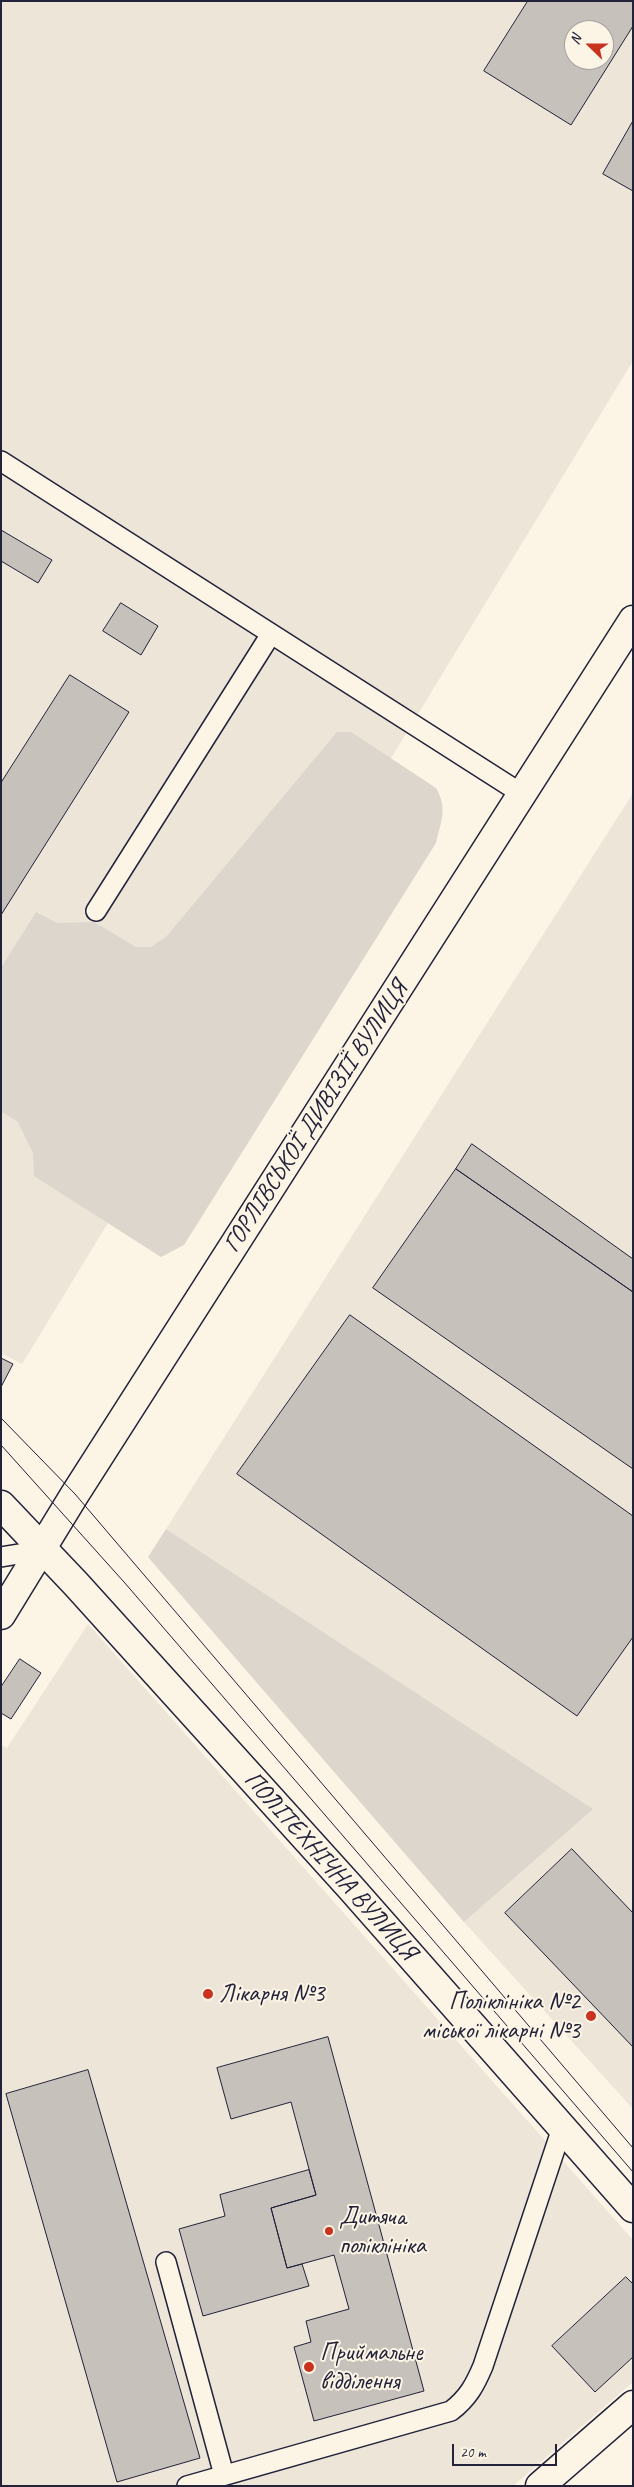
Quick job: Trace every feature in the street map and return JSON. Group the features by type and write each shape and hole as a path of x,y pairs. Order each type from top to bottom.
{"main road":[{"name":"ГОРЛІВСЬКОЇ ДИВІЗІЇ ВУЛИЦЯ","path":"1,1616 76,1494 522,794 631,627"},
{"name":"ПОЛІТЕХНІЧНА ВУЛИЦЯ","path":"1,1505 89,1598 344,1881 633,2208"},
{"path":"540,2486 633,2405"}],"lane":[{"path":"1,460 522,794"},
{"path":"96,911 271,634"},
{"path":"1,1557 43,1550"},
{"path":"188,2486 451,2410 464,2400 474,2386 483,2366 562,2128"},
{"path":"166,2262 224,2475"}],"shaded area":[{"path":"1,1 633,1 633,361 22,1364 1,1353"},
{"path":"337,732 351,732 436,788 440,795 443,809 436,843 184,1245 161,1257 34,1176 33,1153 18,1122 1,1111 1,968 36,912 57,923 94,922 136,947 151,947 166,937"},
{"path":"633,793 633,2109 464,1922 592,1809 166,1529"},
{"path":"166,1529 593,1809 464,1922 148,1557"},
{"name":"Лікарня №3","path":"88,1624 633,2240 633,2382 513,2486 1,2486 1,1745 7,1748"}],"building":[{"path":"528,1 633,1 633,26 614,56 614,20 564,20 564,70 605,70 571,125 484,71"},
{"path":"633,121 633,191 603,174"},
{"path":"1,530 52,560 38,583 1,561"},
{"path":"121,603 158,626 141,655 103,631"},
{"path":"70,675 129,712 1,915 1,783"},
{"path":"472,1144 633,1259 633,1292 456,1169"},
{"path":"456,1169 633,1292 633,1469 373,1288"},
{"path":"350,1315 633,1516 633,1637 577,1716 237,1474"},
{"path":"1,1358 13,1364 1,1387"},
{"path":"20,1659 41,1673 11,1719 1,1713 1,1687"},
{"path":"572,1849 633,1913 633,2047 505,1913"},
{"name":"Дитяча поліклініка","path":"328,2037 424,2391 314,2421 294,2347 311,2342 306,2321 349,2309 334,2255 287,2268 271,2208 316,2195 291,2102 231,2119 217,2068"},
{"path":"88,2070 200,2458 117,2482 6,2094"},
{"path":"309,2170 316,2195 271,2208 287,2268 302,2264 309,2286 203,2316 179,2229 225,2216 220,2195"},
{"path":"626,2277 633,2284 633,2357 595,2392 552,2346"}],"tram line":[{"path":"1,1418 75,1494 633,2148"},
{"path":"1,1445 124,1582 633,2172"}],"place":[{"name":"Лікарня №3","path":"208,1994"},
{"name":"Поліклініка №2 міської лікарні №3","path":"591,2016"},
{"name":"Дитяча поліклініка","path":"329,2231"},
{"name":"Приймальне відділення","path":"309,2367"}]}
